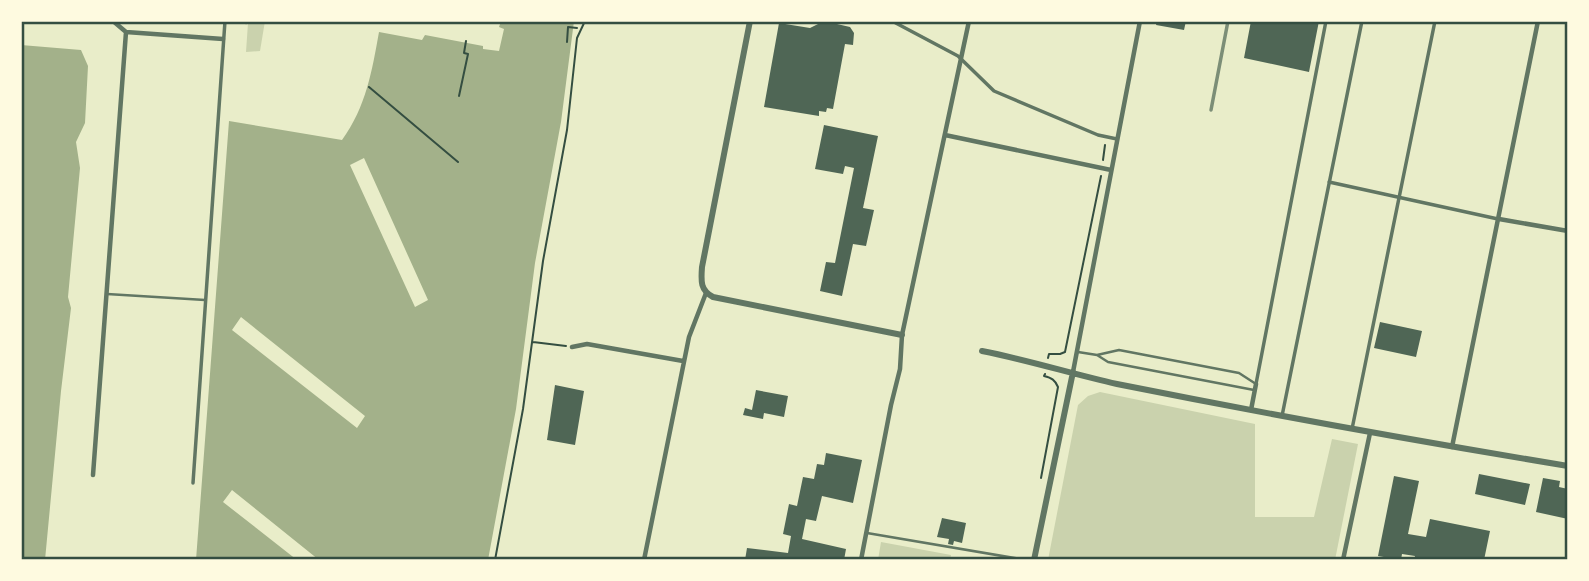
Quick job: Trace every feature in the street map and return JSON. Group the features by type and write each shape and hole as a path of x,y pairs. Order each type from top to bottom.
{"street":[{"path":"113,21 126,32 223,39"},
{"path":"193,483 225,21"},
{"path":"750,21 702,267 702,286 706,293 713,297 902,335"},
{"path":"892,21 961,59 994,91 1106,137 1117,139"},
{"path":"861,560 868,514 900,369 902,335 969,21"},
{"path":"1034,560 1140,21"},
{"path":"1251,410 1326,21"},
{"path":"1282,416 1362,21"},
{"path":"1352,429 1436,21"},
{"path":"1452,447 1538,21"},
{"path":"93,475 126,32"},
{"path":"945,135 1111,170"},
{"path":"1329,182 1499,219 1568,231"},
{"path":"644,560 683,360 695,317 706,293"},
{"path":"572,347 587,344 683,360"},
{"path":"982,351 1091,378 1251,410 1568,466"},
{"path":"1343,560 1370,433"}],"lane":[{"path":"107,294 205,300"},
{"path":"1077,352 1097,355 1119,350 1239,373 1256,384"},
{"path":"1097,355 1108,362 1255,390"},
{"path":"867,533 1027,560"}],"path":[{"path":"495,560 523,410 543,261 567,130 577,38 585,21"},
{"path":"567,42 568,27 577,28"},
{"path":"459,96 468,54 464,53 466,41"},
{"path":"369,87 458,162"},
{"path":"1041,480 1058,387 1051,377 1044,376 1046,365 1049,354 1065,352 1103,167 1106,137"},
{"path":"532,342 572,347"}],"shaded area":[{"path":"243,21 265,21 260,51 246,52 248,23 246,25"},
{"path":"501,21 574,21 561,122 535,263 516,409 488,560 319,560 232,490 223,502 297,560 196,560 229,121 342,140 362,102 371,75 379,32 422,40 425,35 499,51 504,29 499,27","holes":["364,158 428,300 415,307 350,165","241,317 365,416 357,428 232,330"]},
{"path":"21,45 81,50 88,66 85,123 76,142 80,168 68,297 71,308 45,560 21,560"},
{"path":"1100,392 1255,424 1255,517 1314,517 1332,439 1358,444 1335,560 1048,560 1078,405 1088,396"},
{"path":"881,542 951,555 950,560 878,560"}],"building":[{"path":"824,21 850,27 854,33 853,45 845,44 833,109 819,111 819,116 764,107 779,23 810,28"},
{"path":"1157,21 1186,21 1184,30 1156,25"},
{"path":"1251,21 1319,21 1309,72 1244,58"},
{"path":"824,125 878,136 863,208 874,210 866,246 853,244 842,296 820,291 826,262 835,263 854,168 845,166 843,174 815,169"},
{"path":"1380,322 1422,331 1416,357 1374,348"},
{"path":"555,385 584,391 575,445 547,440"},
{"path":"756,390 788,396 784,417 764,413 763,419 743,415 745,408 752,410"},
{"path":"826,453 862,460 853,503 822,496 816,521 806,519 802,539 846,549 844,560 745,560 747,548 788,553 791,536 783,534 789,504 797,506 803,477 814,479 817,464 824,465"},
{"path":"1479,474 1530,484 1525,505 1475,494"},
{"path":"1394,476 1419,481 1408,534 1426,537 1430,519 1490,531 1484,560 1414,560 1415,556 1402,554 1401,560 1378,556"},
{"path":"1543,478 1560,481 1559,487 1568,489 1568,519 1536,512"},
{"path":"942,518 966,523 962,543 954,541 953,545 948,544 949,539 937,537"}],"railway":[{"path":"1211,110 1228,21"}]}
